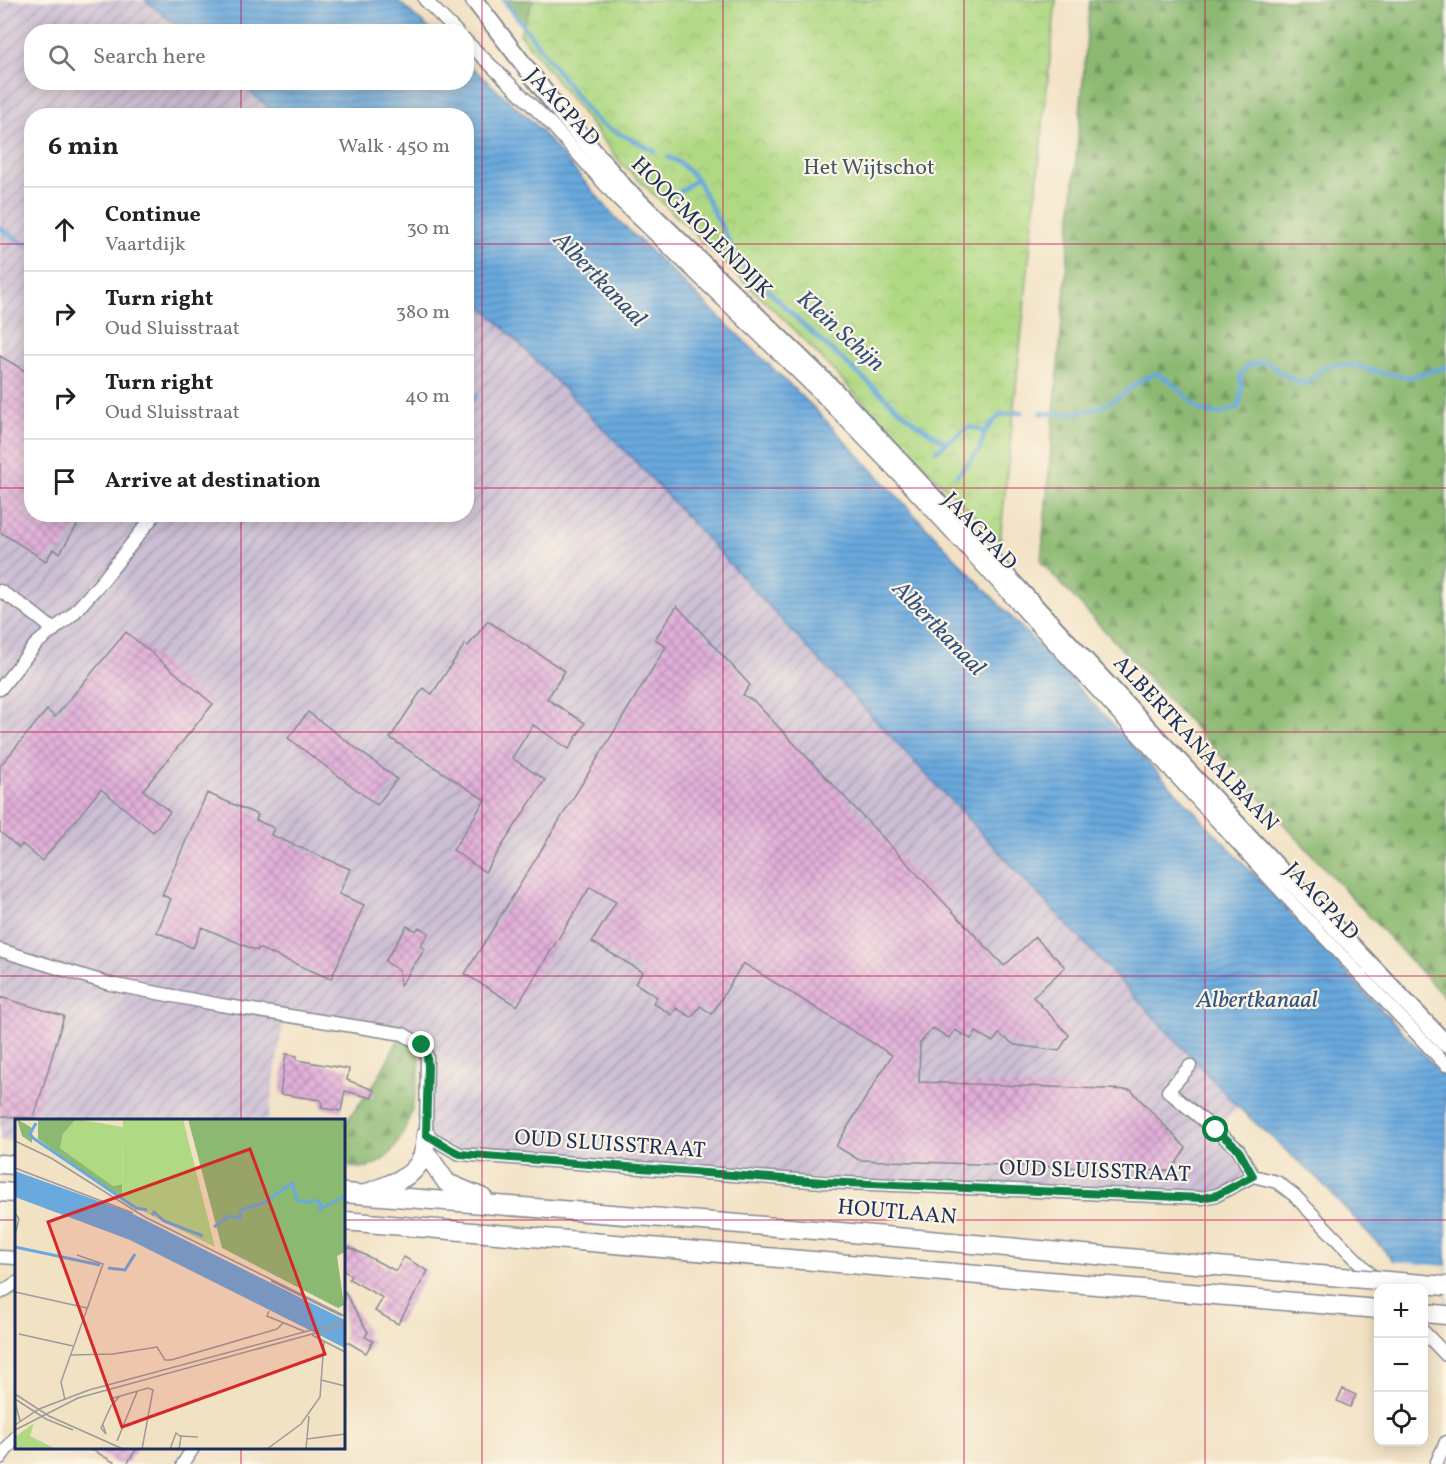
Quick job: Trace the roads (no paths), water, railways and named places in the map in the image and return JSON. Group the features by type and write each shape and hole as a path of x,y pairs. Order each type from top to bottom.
{"main road":[{"path":"363,1195 408,1175 418,1167 426,1144"},
{"path":"426,1144 447,1183 507,1206"},
{"path":"0,1164 15,1165"},
{"path":"0,1192 15,1193"},
{"name":"HOUTLAAN","path":"345,1193 840,1232 1446,1286"},
{"path":"345,1221 1374,1309"},
{"path":"1428,1313 1446,1315"}],"street":[{"path":"425,0 449,24"},
{"name":"HOOGMOLENDIJK","path":"474,0 561,113 625,188 833,389 913,474"},
{"name":"JAAGPAD","path":"474,49 550,123 616,197 824,398 913,490 1292,903 1446,1065"},
{"name":"ALBERTKANAALBAAN","path":"913,474 1283,873 1446,1044"},
{"path":"0,688 36,644 73,614 149,522"},
{"path":"0,591 54,630"},
{"path":"0,950 110,984 221,1005 403,1034 422,1045 427,1056 426,1144"},
{"path":"1190,1066 1168,1091 1238,1149 1253,1176 1277,1182 1306,1207 1380,1284"},
{"name":"OUD SLUISSTRAAT","path":"426,1144 438,1141 442,1146 460,1154 823,1182 1202,1198 1217,1195 1253,1176"},
{"path":"0,1257 15,1258"},
{"path":"0,1293 15,1284"},
{"path":"1428,1336 1446,1355"},
{"path":"0,1458 15,1438"},
{"path":"1436,1464 1446,1442"},
{"path":"183,1464 192,1449"}],"water":[{"path":"145,0 397,0 424,24 174,24"},
{"name":"Albertkanaal","path":"474,69 534,123 615,217 812,406 1446,1078 1446,1318 1428,1293 1428,1284 1415,1284 1321,1182 1238,1107 633,459 474,298 474,108 269,108 248,90 474,90"}],"waterway":[{"path":"504,0 590,114 602,125 655,151"},
{"path":"668,157 680,163 697,179"},
{"name":"Klein Schijn","path":"675,195 697,179 739,261 801,323 895,406 917,424 947,443"},
{"name":"Klein Schijn","path":"0,228 24,244"},
{"name":"Klein Schijn","path":"1041,413 1088,411 1106,405 1139,382 1157,373 1172,383 1201,411 1220,414 1239,407 1242,389 1240,376 1248,365 1267,362 1284,375 1305,384 1328,365 1351,365 1410,377 1446,367"},
{"name":"Klein Schijn","path":"957,475 979,451 985,432 1000,415 1022,412"},
{"name":"Klein Schijn","path":"936,451 971,427 985,432"}],"park label":[{"name":"Het Wijtschot","path":"869,168"}]}
